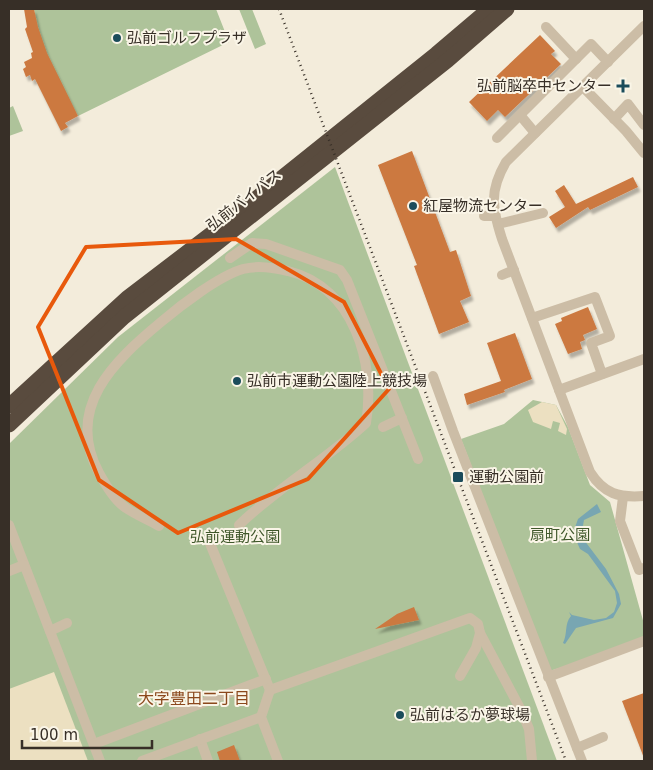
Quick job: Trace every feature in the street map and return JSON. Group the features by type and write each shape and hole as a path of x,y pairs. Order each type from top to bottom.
{"highway":[{"name":"弘前バイパス","path":"345,134 489,9"},
{"name":"弘前バイパス","path":"9,425 124,316 345,134 507,9"},
{"name":"弘前バイパス","path":"9,406 127,298 324,151"}],"street":[{"path":"644,26 506,162 498,176 493,195 492,219 514,270 590,472 596,482 609,491 623,497 644,496"},
{"path":"546,27 576,59"},
{"path":"497,138 591,44 608,62"},
{"path":"583,87 644,153"},
{"path":"614,119 628,104 644,125"},
{"path":"520,115 535,133"},
{"path":"492,219 543,213"},
{"path":"230,258 252,243 266,244 340,270 347,280 418,459"},
{"path":"303,275 312,259"},
{"path":"159,526 125,508 104,482 92,461 87,441 86,419 92,402 104,380 120,358 173,312 217,282 243,269 258,267 276,268 303,275 317,283 337,301 352,320 363,346 369,404 366,423 326,457 268,498 239,525"},
{"path":"502,275 514,270"},
{"path":"532,318 595,296 610,336 591,343 602,374"},
{"path":"559,390 644,359"},
{"path":"434,376 453,431 582,761"},
{"path":"383,427 402,418"},
{"path":"623,497 620,521 640,570 644,568"},
{"path":"9,525 100,761"},
{"path":"209,541 270,690 261,717 278,761"},
{"path":"9,571 24,565"},
{"path":"270,690 470,618 478,624 480,632 522,712 529,729 532,761"},
{"path":"50,631 67,624"},
{"path":"460,676 476,648 480,632"},
{"path":"548,677 644,641"},
{"path":"94,744 266,679"},
{"path":"142,761 261,717"},
{"path":"577,748 603,737"},
{"path":"200,739 208,761"}],"highlighted area":[{"path":"236,239 344,302 389,389 308,479 178,533 99,480 38,327 86,247"}],"green space":[{"path":"34,9 216,9 229,42 78,116 57,78 45,51"},
{"path":"239,9 252,9 266,44 255,49"},
{"path":"13,106 23,131 9,136 9,108"},
{"name":"弘前運動公園","path":"335,167 557,761 9,761 9,444 118,337"},
{"name":"扇町公園","path":"533,400 556,405 568,427 590,485 610,502 644,624 644,641 550,671 461,439 504,424"}],"shaded area":[{"path":"542,402 556,405 567,429 566,435 558,431 560,423 553,421 551,429 533,422 528,410"},
{"path":"54,672 88,761 9,761 9,689"}],"water":[{"path":"597,504 601,512 584,520 581,536 606,569 619,594 621,604 613,618 576,628 565,644 563,643 571,616 569,612 572,615 594,620 606,618 614,612 617,603 615,591 588,554 580,549 573,533 578,519"}],"building":[{"path":"24,9 34,9 47,53 78,116 65,123 68,127 61,131 35,79 32,81 30,75 26,77 23,69 26,67 24,62 32,58 31,53 33,52 25,29 27,27"},
{"path":"540,35 555,51 551,54 561,64 505,117 498,110 487,121 469,102"},
{"path":"412,151 450,252 456,250 471,296 460,301 469,322 439,334 414,266 417,265 378,165"},
{"path":"633,177 638,187 590,210 588,207 556,228 549,217 565,207 555,191 564,185 576,204"},
{"path":"588,307 597,329 583,335 585,340 580,342 582,349 568,354 555,324 562,321 561,318"},
{"path":"515,333 532,379 504,390 505,392 467,405 464,394 501,381 487,343"},
{"path":"414,607 419,620 375,629 397,614"},
{"path":"644,693 644,758 622,701"},
{"path":"234,745 240,761 220,761 217,752"}],"railway":[{"path":"279,9 566,761"}],"place":[{"name":"弘前ゴルフプラザ","path":"117,38"},
{"name":"弘前脳卒中センター","path":"623,86"},
{"name":"紅屋物流センター","path":"413,206"},
{"name":"弘前市運動公園陸上競技場","path":"237,381"},
{"name":"運動公園前","path":"458,477"},
{"name":"弘前はるか夢球場","path":"400,715"}],"district":[{"name":"大字豊田二丁目","path":"194,698"}]}
